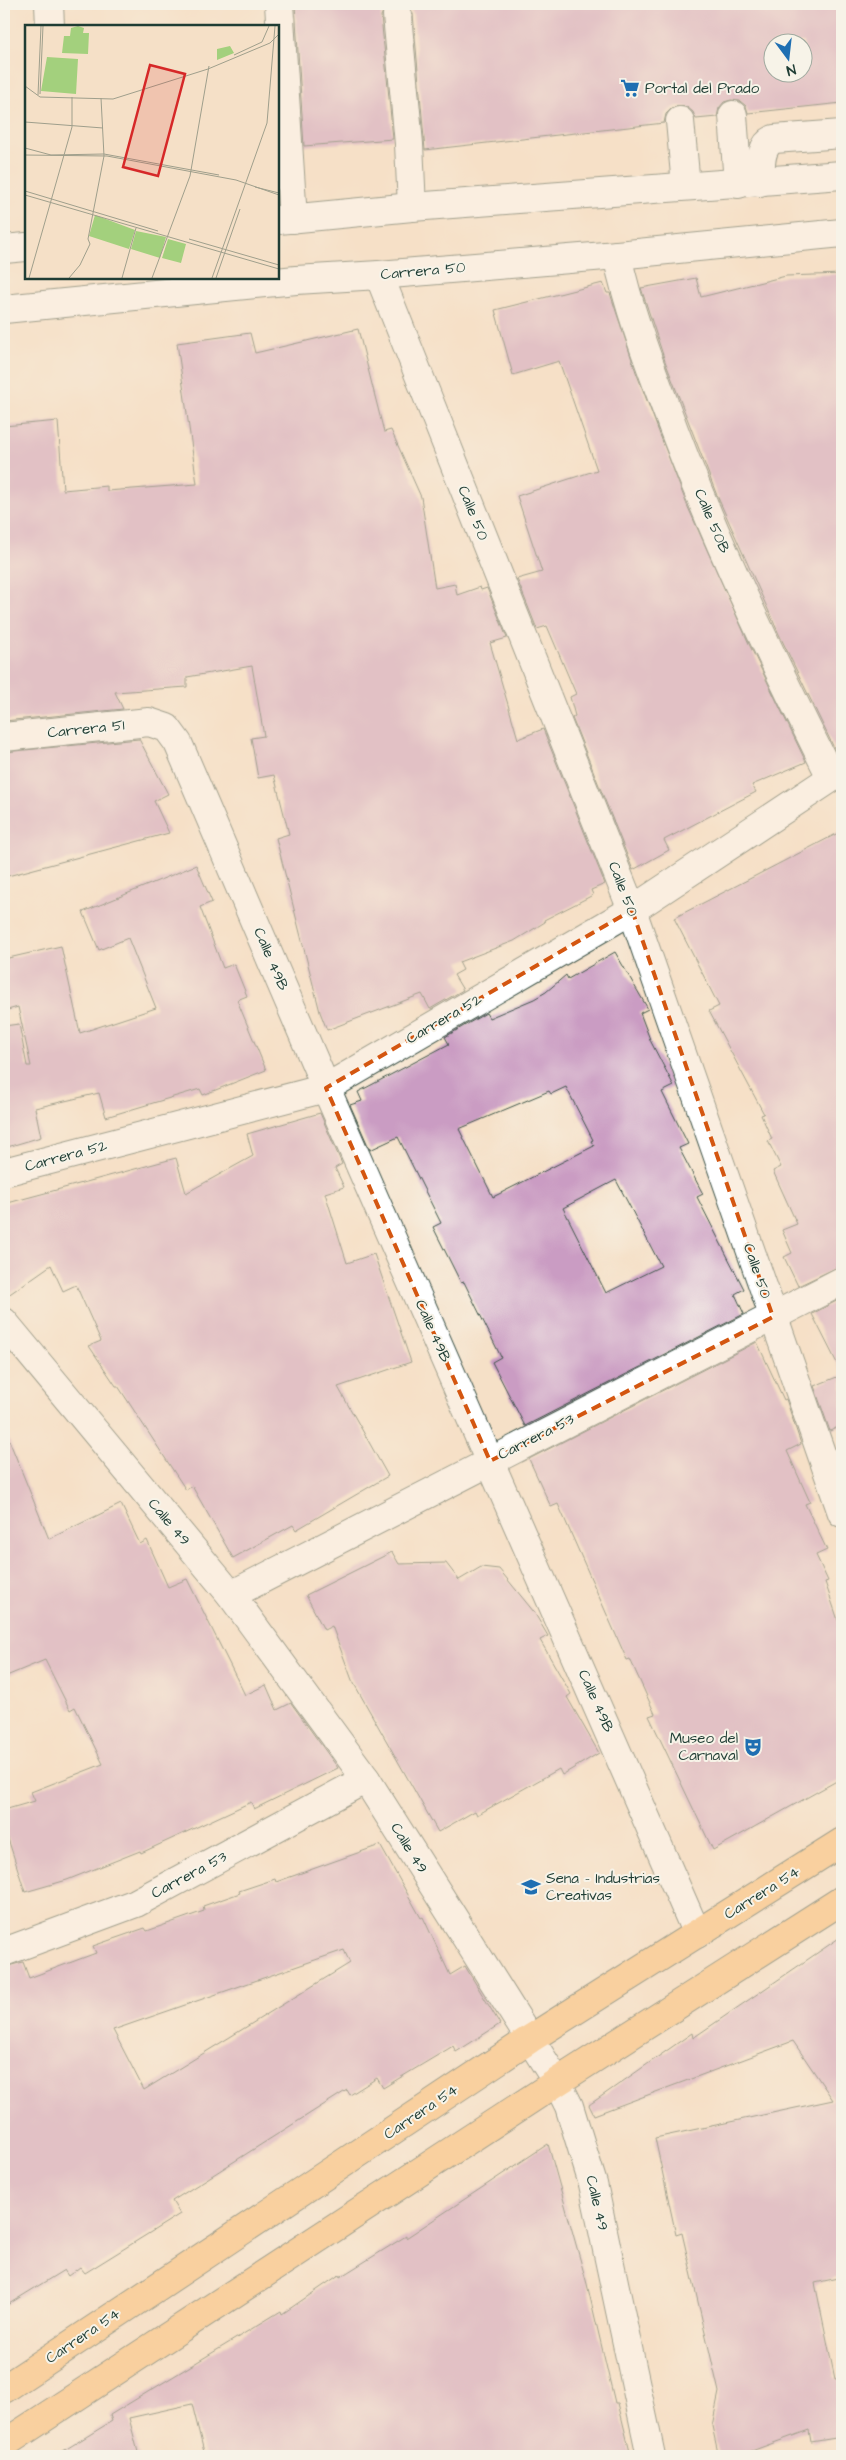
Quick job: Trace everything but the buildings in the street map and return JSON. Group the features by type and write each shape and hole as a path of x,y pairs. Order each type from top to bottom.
{"main road":[{"name":"Carrera 54","path":"4,2389 530,2039 842,1842"},
{"path":"4,2444 557,2082 842,1900"}],"street":[{"path":"49,4 50,25"},
{"path":"279,4 285,220 412,207 842,175"},
{"path":"397,15 409,144 412,207"},
{"path":"733,115 749,183"},
{"path":"680,121 686,186"},
{"path":"749,183 767,142 774,139 842,134"},
{"name":"Carrera 50","path":"4,309 296,280 617,255 842,233"},
{"path":"4,249 25,247"},
{"name":"Calle 50B","path":"617,255 631,309 652,371 712,524 772,658 837,774"},
{"name":"Calle 50","path":"379,275 632,910 842,1513"},
{"name":"Carrera 51","path":"4,738 149,722 167,728"},
{"name":"Calle 49B","path":"167,728 182,752 326,1088 697,1934"},
{"name":"Carrera 52","path":"4,1172 326,1088 632,910 837,774"},
{"name":"Carrera 53","path":"230,1595 842,1281"},
{"name":"Calle 49","path":"4,1322 230,1595 366,1779 557,2082 569,2106 593,2184 651,2456"},
{"name":"Carrera 53","path":"4,1952 136,1904 366,1779"}],"highlighted area":[{"path":"632,910 773,1317 490,1461 326,1088"}],"place":[{"name":"Portal del Prado","path":"630,88"},
{"name":"Museo del Carnaval","path":"753,1747"},
{"name":"Sena - Industrias Creativas","path":"531,1887"}]}
